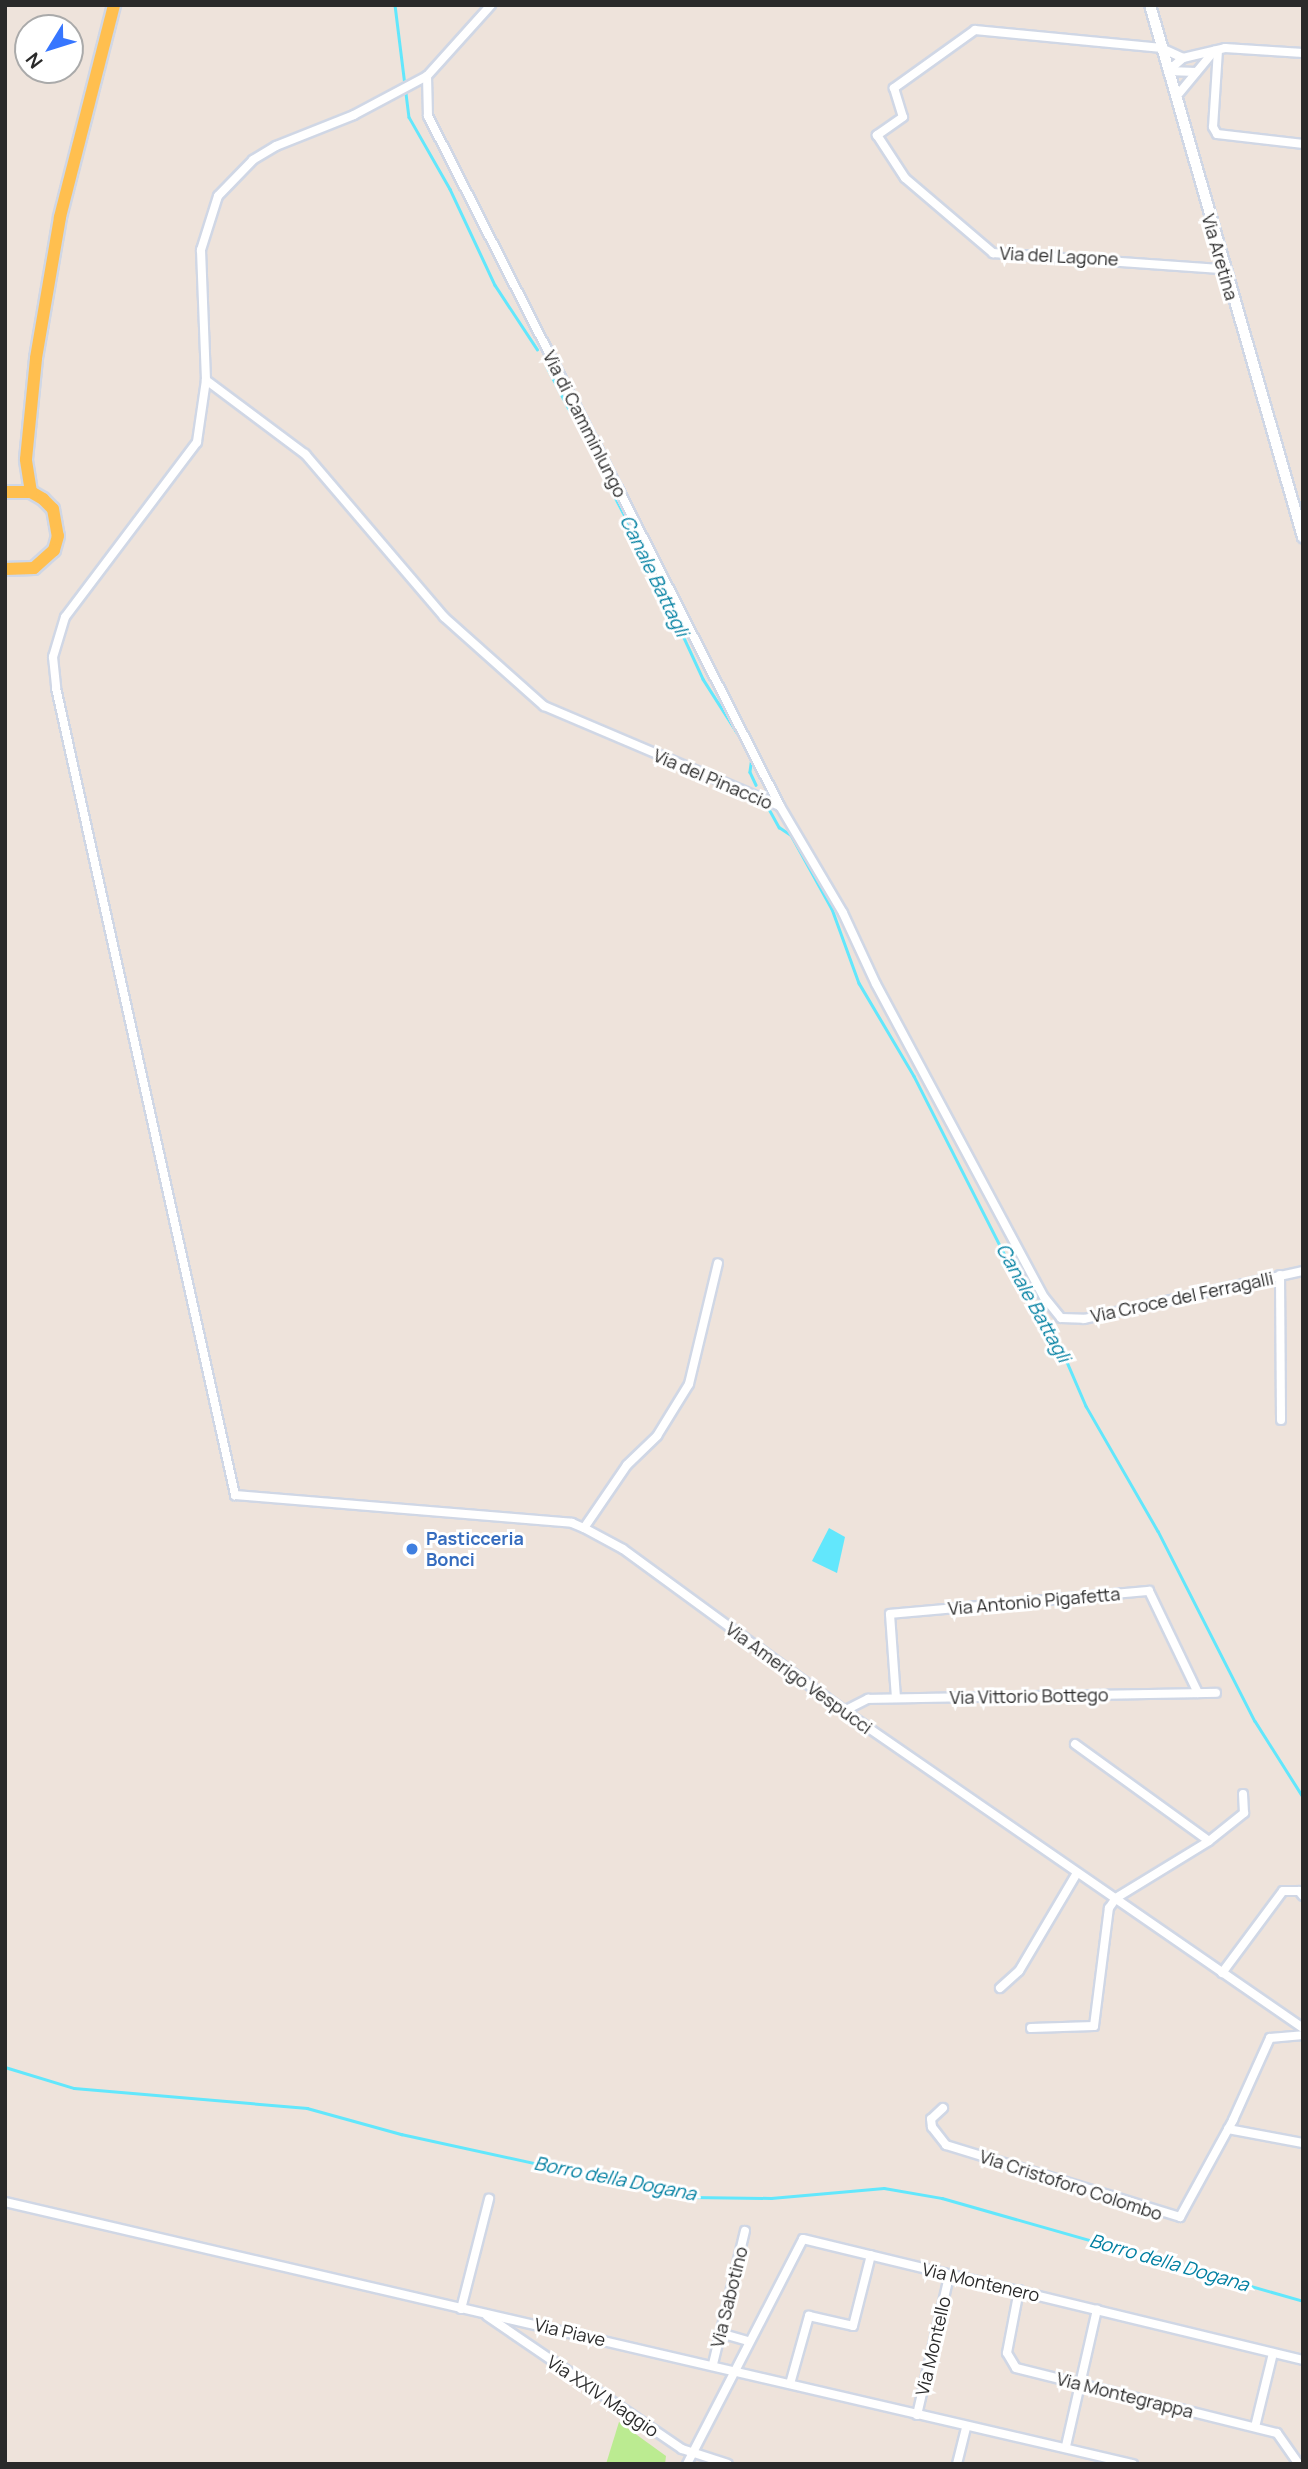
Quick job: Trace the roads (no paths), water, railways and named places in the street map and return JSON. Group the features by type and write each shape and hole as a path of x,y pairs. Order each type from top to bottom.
{"main road":[{"path":"31,492 26,459 36,358 60,218 114,5"},
{"path":"5,569 34,568 54,550 58,522 43,499 31,492 9,491 26,459"}],"street":[{"path":"206,380 200,260 206,226 218,196 253,160 276,146 427,76 491,5"},
{"path":"1150,5 1168,71"},
{"name":"Via del Lagone","path":"1162,48 975,30 894,88 903,117 877,135 905,178 993,253 1223,269"},
{"path":"1162,48 1183,58"},
{"path":"1168,71 1183,58 1216,51 1303,53"},
{"path":"1175,99 1216,51"},
{"path":"1216,51 1217,134 1303,144"},
{"path":"1168,71 1196,72"},
{"name":"Via Aretina","path":"1168,71 1223,269 1303,537"},
{"name":"Via di Camminlungo","path":"427,76 428,116 779,806"},
{"name":"Via del Pinaccio","path":"206,380 305,454 444,617 544,706 779,806 843,913 876,984 1044,1297 1061,1318"},
{"name":"Via Amerigo Vespucci","path":"206,380 197,442 65,617 53,657 56,688 235,1495 572,1523 584,1528 623,1549 844,1711 1303,2028"},
{"path":"584,1528 627,1465 657,1436 689,1384 718,1263"},
{"name":"Via Croce del Ferragalli","path":"1061,1318 1084,1319 1303,1271"},
{"path":"1280,1275 1281,1420"},
{"name":"Via Antonio Pigafetta","path":"896,1698 890,1614 1149,1591 1198,1693"},
{"name":"Via Vittorio Bottego","path":"844,1711 868,1699 1216,1693"},
{"path":"1075,1744 1209,1841"},
{"path":"1031,2028 1094,2026 1109,1908 1116,1898 1209,1841 1244,1813 1243,1794"},
{"path":"1000,1988 1019,1971 1077,1873"},
{"path":"1222,1973 1283,1891 1299,1891 1303,1896"},
{"name":"Via Cristoforo Colombo","path":"943,2108 931,2119 932,2127 946,2145 1171,2217 1185,2212 1228,2129 1270,2038 1303,2035"},
{"path":"1228,2129 1303,2143"},
{"path":"461,2309 489,2199"},
{"name":"Via Piave","path":"5,2202 485,2315 713,2364 966,2427 1066,2446 1133,2464"},
{"name":"Via Sabotino","path":"713,2364 745,2231"},
{"name":"Via Montenero","path":"687,2464 748,2341 803,2239 1303,2360"},
{"path":"790,2384 809,2316 853,2326 871,2255"},
{"name":"Via Montello","path":"917,2415 949,2276"},
{"name":"Via Montegrappa","path":"1020,2290 1009,2362 1016,2368 1278,2434 1299,2464"},
{"path":"1066,2446 1097,2309"},
{"name":"Via XXIV Maggio","path":"485,2315 626,2413 693,2452 728,2464"},
{"path":"720,2333 748,2341"},
{"path":"1255,2427 1273,2353"},
{"path":"957,2464 966,2427"}],"water":[{"path":"829,1528 845,1537 837,1573 812,1561"}],"waterway":[{"name":"Canale Battagli","path":"395,5 409,117 450,189 495,285 537,349"},
{"name":"Canale Battagli","path":"547,367 649,562 703,679 745,745"},
{"name":"Canale Battagli","path":"752,757 750,772 756,785"},
{"name":"Canale Battagli","path":"769,809 779,827 791,835 832,909 859,983 914,1076 1024,1293 1058,1341 1086,1406 1158,1531 1255,1721 1303,1797"},
{"name":"Borro della Dogana","path":"5,2067 74,2088 307,2108 401,2134 691,2197 771,2198 884,2188 942,2198 1303,2301"}],"place":[{"name":"Pasticceria Bonci","path":"412,1549"}]}
